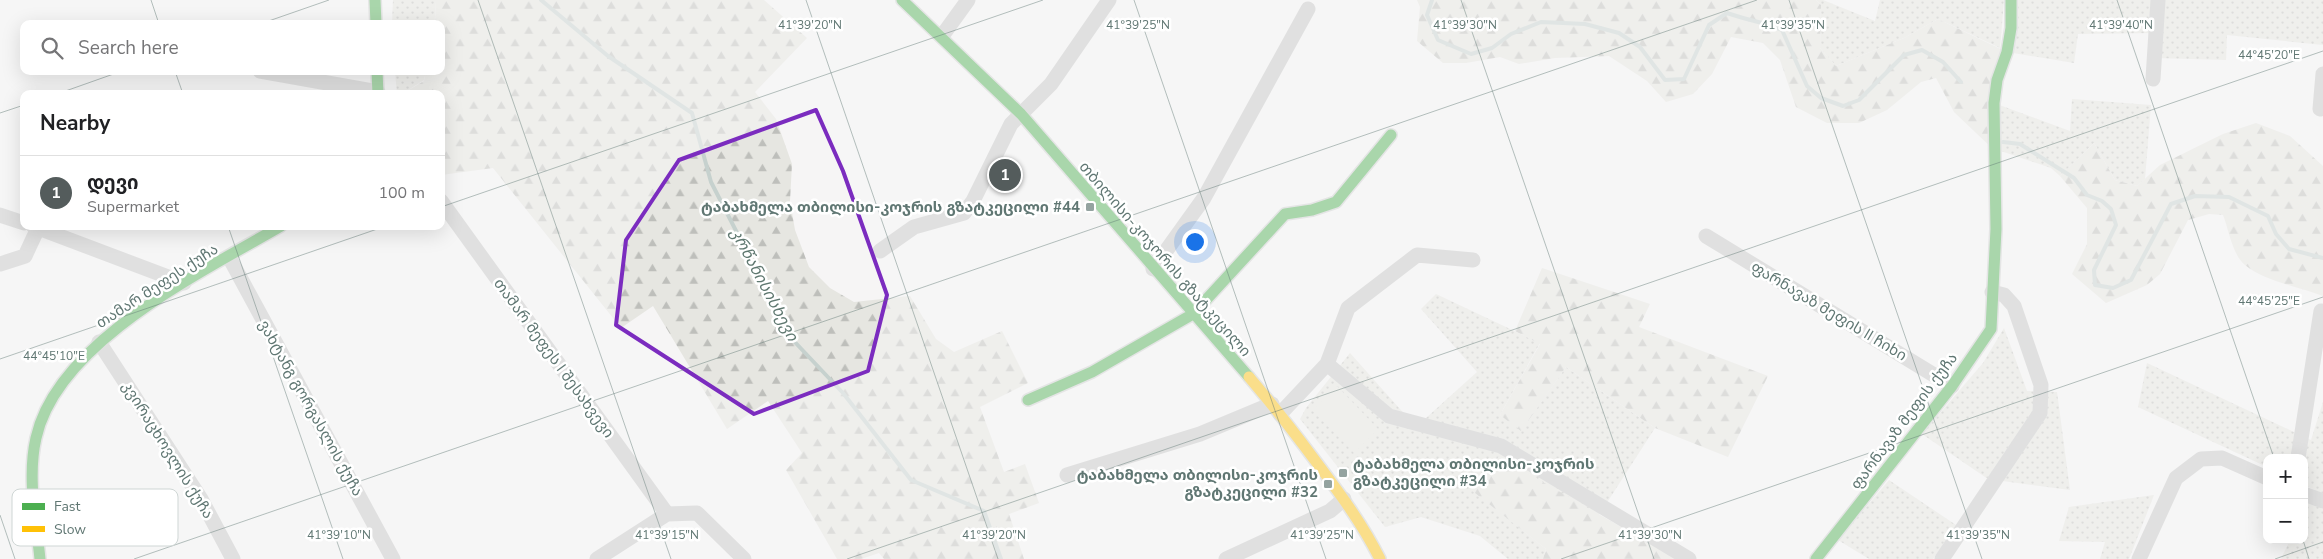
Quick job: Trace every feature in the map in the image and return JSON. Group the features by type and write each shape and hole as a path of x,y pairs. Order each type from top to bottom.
{"street":[{"path":"375,0 376,20"},
{"name":"თბილისი-კოჯორის გზატკეცილი","path":"902,0 942,36 1021,114 1276,409 1344,499 1366,531 1380,559"},
{"path":"942,36 968,0"},
{"path":"880,250 914,226 964,213 973,201 1011,124 1050,84 1108,0"},
{"name":"ფარნავაზ მეფის ქუჩა","path":"1816,559 1952,386 1991,329 1996,229 1994,102 1997,80 2007,52 2011,28 2011,0"},
{"path":"2153,79 2158,0"},
{"path":"1154,269 1204,198 1308,10"},
{"path":"2320,109 2323,74"},
{"path":"281,75 362,90"},
{"path":"377,75 378,90"},
{"path":"1028,400 1092,372 1193,314 1285,214 1312,210 1336,202 1391,134"},
{"name":"თამარ მეფეს I შესახვევი","path":"445,207 667,514"},
{"path":"0,215 20,222"},
{"path":"0,264 25,256 30,230"},
{"path":"42,230 184,283"},
{"name":"თამარ მეფეს ქუჩა","path":"35,489 33,466 36,437 44,412 58,389 80,362 100,342 149,305 274,230"},
{"name":"ფარნავაზ მეფის II ჩიხი","path":"1706,236 1952,386"},
{"path":"1066,475 1276,409 1327,364 1348,308 1417,255 1473,260"},
{"name":"ვახტანგ გორგასლის ქუჩა","path":"229,257 393,559"},
{"path":"1942,559 2040,413 2041,385 2014,306 2004,295 1992,292"},
{"path":"2299,454 2321,311"},
{"name":"კვირაცხოვლის ქუჩა","path":"100,342 201,499 233,559"},
{"path":"1327,364 1389,416 1501,446 1689,559"},
{"path":"2138,559 2176,478 2201,459 2222,458 2263,476"},
{"path":"2308,495 2323,501"},
{"path":"1226,559 1330,511 1344,499"},
{"path":"597,559 667,514 697,513 744,559"},
{"path":"39,553 54,559"}],"highlighted area":[{"path":"816,110 843,171 887,295 868,371 754,414 616,325 626,240 679,160"}],"green space":[{"path":"393,0 435,0 436,20 392,20"},
{"path":"435,0 764,0 807,38 755,92 776,119 792,164 790,201 795,230 809,267 830,288 854,302 910,296 936,339 954,352 1002,331 1028,383 980,407 1004,472 1025,464 1039,503 1009,514 1024,559 884,559 879,553 861,559 837,559 786,470 802,453 768,401 727,429 653,306 621,328 493,168 445,174 445,90 409,90 424,81 425,75 445,75 445,20 436,20"},
{"path":"1417,0 1816,0 1821,5 1820,48 1836,66 1904,38 1938,19 2007,52 1995,151 1954,112 1936,78 1921,82 1887,110 1859,123 1827,123 1796,107 1780,60 1763,43 1731,37 1712,74 1693,94 1666,102 1647,81 1609,56 1555,58 1519,64 1500,57 1466,63 1443,63 1417,41 1420,7"},
{"path":"1816,0 1823,0 1875,21 1880,0 2004,0 2000,48 1938,19 1904,38 1836,66 1820,48 1821,5"},
{"path":"2011,0 2323,0 2323,45 2227,35 2226,60 2155,58 2155,33 2078,34 2074,63 2007,52"},
{"path":"395,75 425,75 424,80 408,90 397,90"},
{"path":"2072,99 2151,105 2145,179 2137,186 2115,180 2094,143 2060,176 2051,168 1995,149 1994,103 2070,131"},
{"path":"2256,123 2290,136 2323,166 2323,296 2272,279 2253,271 2245,265 2237,255 2223,215 2209,214 2188,220 2160,274 2147,285 2106,303 2072,274 2087,244 2087,208 2060,176 2094,143 2115,180 2137,186 2160,165 2223,134"},
{"path":"1542,268 1650,304 1639,327 1768,376 1728,457 1655,428 1566,367 1521,431 1500,415 1540,344 1515,331"},
{"path":"1436,294 1540,343 1500,415 1521,430 1566,367 1655,428 1599,515 1499,457 1471,489 1546,549 1543,559 1508,559 1480,536 1421,517 1385,527 1300,419 1306,408 1350,353 1416,427 1477,372 1421,309"},
{"path":"2004,328 2027,391 2057,392 2070,490 1988,479 1922,434 1983,363"},
{"path":"2147,363 2311,440 2323,402 2323,559 2281,559 2288,544 2308,544 2308,504 2315,490 2308,487 2308,454 2263,454 2263,465 2138,407"},
{"path":"1337,386 1378,429 1354,453 1312,410"},
{"path":"1499,457 1677,559 1543,559 1546,549 1470,489"},
{"path":"1889,480 1956,525 1933,559 1869,559 1838,540"},
{"path":"2154,495 2129,559 2100,559 2105,542 2059,541 2069,507"}],"waterway":[{"name":"კრწანისისხევი","path":"541,0 608,56 692,113 711,182 791,338 843,393 911,480 984,511 1001,559"},
{"path":"1432,0 1427,15 1438,40 1471,54 1492,48 1511,34 1541,22 1585,24 1619,33 1640,47 1665,80 1684,79 1709,25 1727,13 1782,30 1807,86 1821,98 1843,106 1859,100 1904,55 1922,50 1943,62 1961,82"},
{"path":"2003,142 2020,144 2074,178 2087,195 2102,201 2111,209 2116,225 2094,270 2095,285 2113,288 2131,280 2171,204 2195,196 2229,197 2268,216 2276,234 2289,249 2323,258"}],"traffic: fast":[{"path":"375,0 376,20"},
{"path":"902,0 1021,114 1249,377"},
{"path":"1816,559 1952,386 1991,329 1996,229 1994,103 1997,80 2007,52 2011,28 2011,0"},
{"path":"377,75 378,90"},
{"path":"1028,400 1092,372 1193,314 1285,214 1312,210 1336,202 1391,135"},
{"path":"32,489 33,453 36,438 49,403 72,371 102,341 137,313 174,288 274,230"},
{"path":"39,546 40,559"}],"traffic: slow":[{"path":"1249,377 1341,495 1358,520 1380,559"}],"place":[{"name":"დევი","path":"1005,175"},
{"name":"ტაბახმელა თბილისი-კოჯრის გზატკეცილი #44","path":"1090,207"},
{"name":"ტაბახმელა თბილისი-კოჯრის გზატკეცილი #34","path":"1343,473"},
{"name":"ტაბახმელა თბილისი-კოჯრის გზატკეცილი #32","path":"1328,484"}]}
